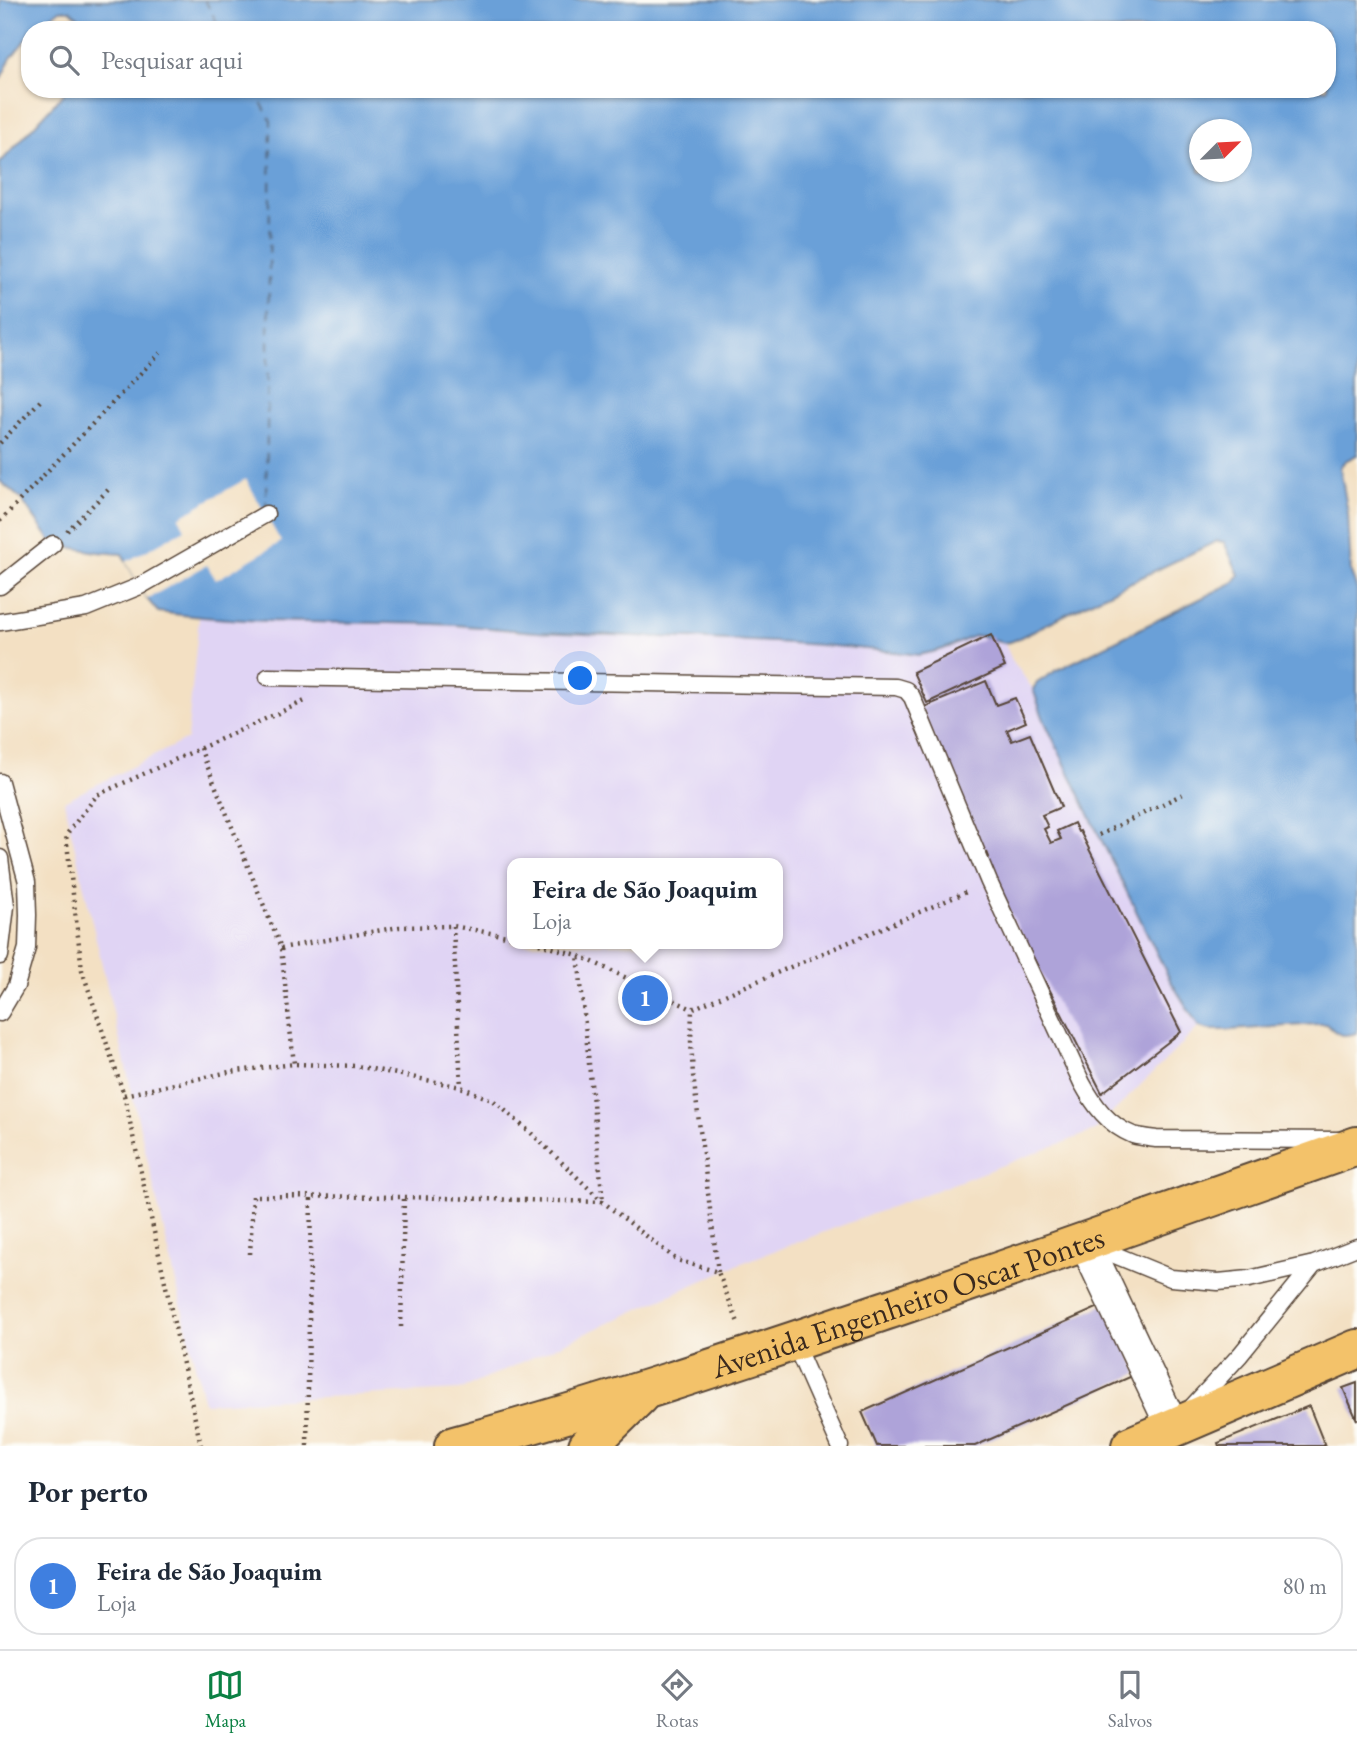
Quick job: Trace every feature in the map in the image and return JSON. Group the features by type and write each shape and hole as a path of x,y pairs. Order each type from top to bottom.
{"main road":[{"name":"Avenida Engenheiro Oscar Pontes","path":"454,1446 526,1427 794,1342 1085,1242 1357,1143"},
{"path":"1131,1446 1357,1349"},
{"path":"588,1446 645,1390"}],"street":[{"path":"1085,1242 1173,1428"}],"lane":[{"path":"0,622 86,608 140,586 266,514"},
{"path":"0,586 54,544"},
{"path":"268,677 896,687 906,690 912,697 989,882 1095,1106 1113,1123 1134,1135 1156,1139 1357,1143"},
{"path":"0,782 27,882 28,915 27,948 16,986 0,1013"},
{"path":"0,858 6,906 0,956"},
{"path":"1085,1242 1171,1278 1218,1282 1248,1279 1314,1264 1357,1247"},
{"path":"1173,1428 1240,1354 1314,1264"},
{"path":"794,1342 840,1446"}],"path":[{"path":"0,521 160,353"},
{"path":"0,443 42,398"},
{"path":"54,544 111,487"},
{"path":"201,1446 124,1095 82,970 66,835 97,795 307,700"},
{"path":"200,748 281,948 294,1064"},
{"path":"1099,835 1183,794"},
{"path":"557,949 578,955 692,1009 989,882"},
{"path":"281,948 399,927 453,926 507,936"},
{"path":"453,926 461,1087"},
{"path":"578,955 603,1202"},
{"path":"692,1009 693,1075 718,1272 752,1355"},
{"path":"124,1095 229,1072 294,1064 357,1066 461,1087 494,1101 603,1202 677,1260 718,1272"},
{"path":"250,1254 253,1196 603,1202"},
{"path":"307,1446 311,1197"},
{"path":"401,1327 404,1197"}],"shaded area":[{"path":"199,618 435,624 521,632 806,644 919,655 976,636 985,637 1005,644 1012,660 1033,689 1044,720 1099,835 1191,1017 1199,1027 1094,1131 739,1264 460,1390 204,1403 64,801 187,739"}],"water":[{"path":"0,0 1357,0 1357,455 1340,467 1348,513 1351,572 1357,590 1357,1033 1341,1034 1327,1024 1230,1030 1199,1027 1170,980 1044,720 1033,689 1037,683 1057,670 1234,582 1239,575 1224,542 1217,541 1013,641 997,642 976,636 947,648 919,655 784,643 449,625 261,621 158,612 147,599 122,554 53,544 21,499 0,481 0,163 60,98 1336,98 1336,21 82,21 70,10 60,10 45,21 21,21 21,45 0,80"}],"pier":[{"path":"246,479 281,542 216,580 207,565 147,599 126,562 185,529 179,517"}],"building":[{"path":"991,635 1005,667 927,703 913,672"},
{"path":"986,681 996,705 1015,698 1026,722 1007,730 1012,741 1030,734 1061,807 1042,815 1048,827 1044,829 1051,843 1061,839 1057,831 1074,823 1078,832 1080,831 1181,1032 1102,1093 982,861 989,857 987,852 983,854 922,708"},
{"path":"1108,1303 1139,1373 975,1446 877,1446 862,1412"},
{"path":"1357,1383 1357,1420 1343,1388"},
{"path":"1309,1406 1325,1446 1219,1446 1218,1443"}],"ferry route":[{"path":"205,0 216,21"},
{"path":"259,98 271,121 266,506"}],"place":[{"name":"Feira de São Joaquim","path":"645,998"}]}
